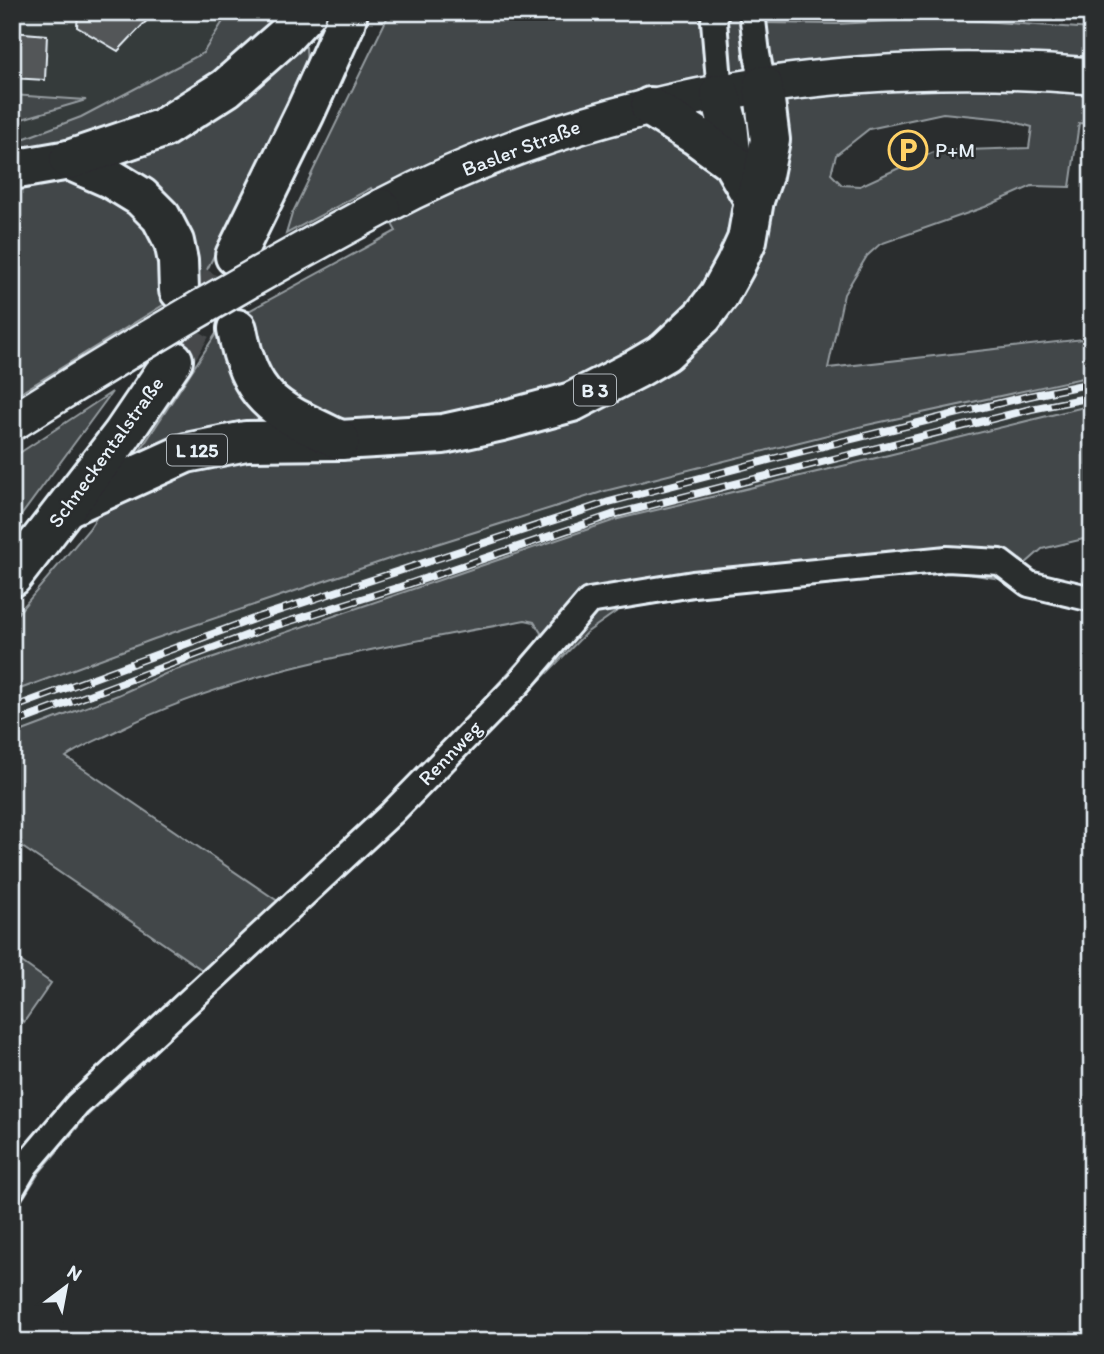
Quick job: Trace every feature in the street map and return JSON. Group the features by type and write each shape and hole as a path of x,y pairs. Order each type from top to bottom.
{"main road":[{"path":"12,170 69,160 163,128 226,88 284,37 307,12"},
{"path":"235,256 350,16"},
{"name":"Basler Straße","path":"12,423 212,300 382,207 522,145 591,122 650,107 792,81 898,73 980,72 1092,76"},
{"path":"754,200 763,175 770,140 763,85"},
{"path":"720,93 728,124 732,162"},
{"path":"650,107 732,162 754,200"},
{"path":"69,160 110,178 141,197 161,217 174,242 179,290"},
{"name":"B 3","path":"237,329 250,376 261,393 279,410 340,440 443,434 502,421 572,402 665,352 687,333 719,295 735,267 747,240 754,200"},
{"name":"Schneckentalstraße","path":"12,577 122,435 173,360"},
{"name":"L 125","path":"66,508 187,453 246,441 340,440"}],"street":[{"path":"716,12 714,21 720,93"},
{"path":"752,12 763,85"},
{"name":"Rennweg","path":"12,1189 26,1165 77,1105 392,813 518,684 589,600 693,584 947,559 1000,562 1029,584 1092,599"}],"shaded area":[{"path":"12,12 229,12 203,53 81,117 12,143"},
{"path":"229,12 285,12 201,90 130,123 12,158 12,143 81,117 203,53"},
{"path":"390,12 763,12 764,23 837,24 941,18 1092,29 1092,124 1079,123 1070,187 1032,186 985,207 880,244 867,256 844,294 828,368 1092,338 1092,376 867,425 605,491 389,559 154,639 12,692 12,620 89,529 221,326 396,231 371,188 286,234 292,214","holes":["943,113 1004,119 1032,127 1029,148 936,151 860,186 842,185 831,174 836,155 869,129"]},
{"path":"287,47 306,47 307,66 201,282 192,288 99,160"},
{"path":"12,95 86,100 12,122"},
{"path":"62,182 89,183 154,223 168,302 12,398 12,189"},
{"path":"1092,376 1092,405 618,519 168,673 12,735 12,692 154,639 389,559 605,491 867,425"},
{"path":"112,392 12,528 12,458"},
{"path":"1092,405 1092,537 1042,549 1007,580 955,572 913,573 791,584 620,609 586,633 435,788 87,1116 39,1173 12,1216 12,1166 208,974 12,840 12,735 118,695 167,673 618,519","holes":["525,620 534,622 541,633 539,639 386,806 285,906 66,757 166,708 266,675 369,650"]},
{"path":"12,955 51,983 24,1022 12,1013"}],"building":[{"path":"78,12 155,12 118,51 77,27"},
{"path":"12,32 47,35 45,80 12,78"}],"tunnel":[{"path":"173,360 235,256"}],"railway":[{"path":"12,708 256,618 609,502 795,453 1092,383"},
{"path":"12,724 261,630 400,587 612,515 1031,409 1092,397"}],"place":[{"name":"P+M","path":"908,150"}]}
